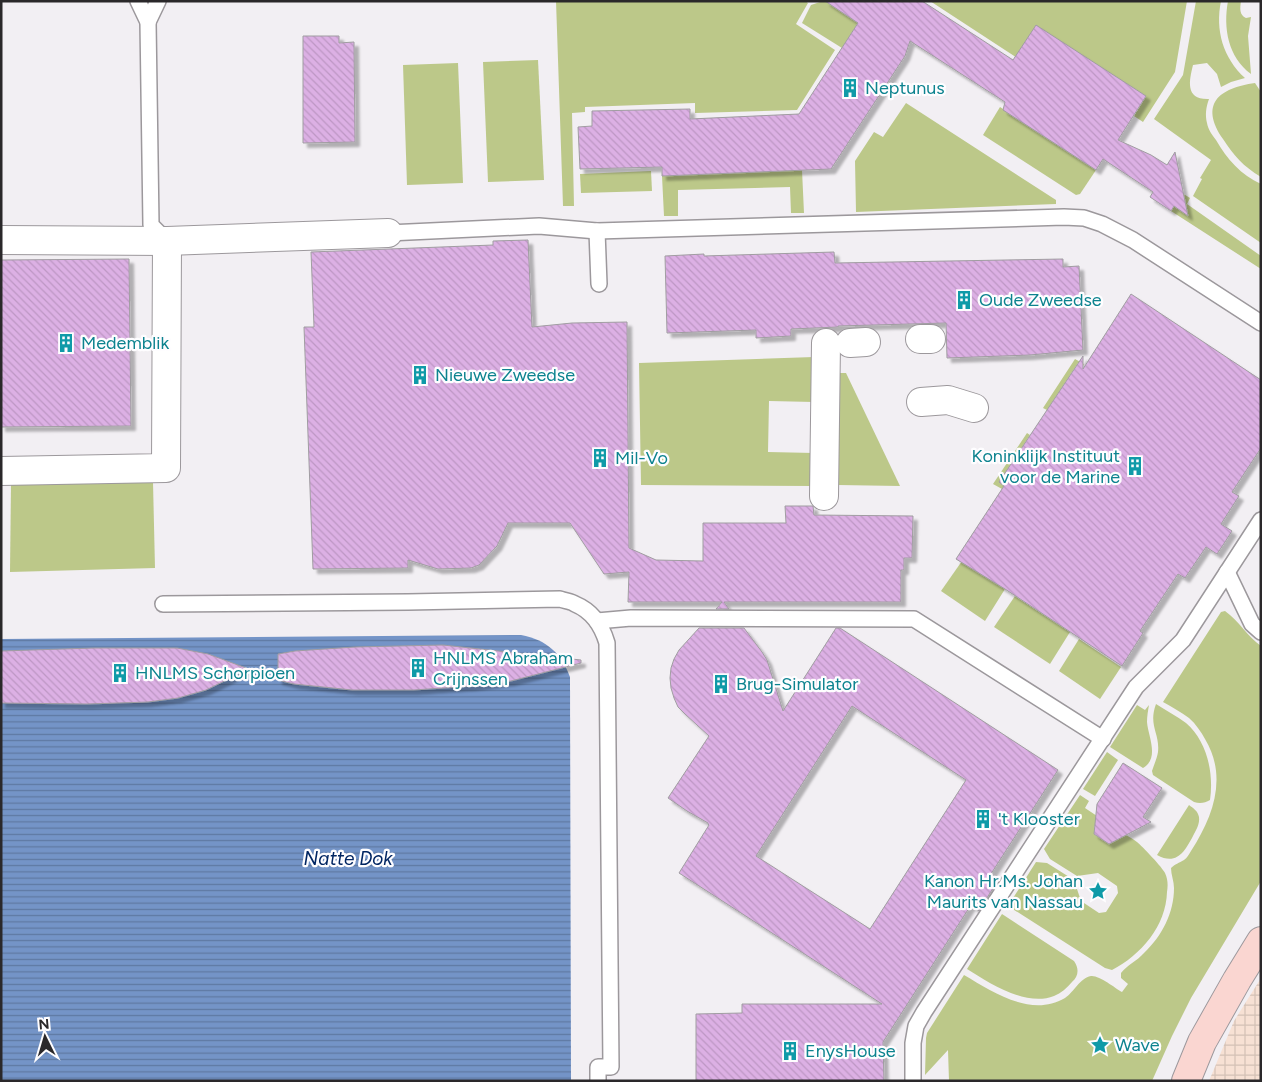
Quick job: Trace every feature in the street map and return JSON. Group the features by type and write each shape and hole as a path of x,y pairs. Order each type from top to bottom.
{"street":[{"path":"1,240 167,241 388,233"},
{"path":"1,471 166,468 167,241"},
{"path":"824,496 819,427 847,343"},
{"path":"921,402 948,400 974,408"},
{"path":"1186,1081 1202,1042 1261,941"}],"lane":[{"path":"138,1 148,22 151,225 167,241"},
{"path":"148,22 158,1"},
{"path":"388,233 539,226 597,231 1064,217 1084,218 1102,224 1134,240 1261,323"},
{"path":"597,231 599,284"},
{"path":"913,1081 913,1043 916,1026 1137,686 1183,640 1227,572 1256,534 1261,520"},
{"path":"1227,572 1252,624 1261,632"},
{"path":"163,604 560,599 575,604 588,612 597,621 607,643 611,1067 598,1067 598,1081"},
{"path":"597,621 630,618 914,619 1103,739"}],"shaded area":[{"path":"1261,978 1261,1081 1209,1081 1234,1021"}],"green space":[{"path":"556,1 805,1 808,3 796,24 835,50 797,110 695,113 695,103 585,107 585,112 572,113 574,206 563,206"},
{"path":"823,1 858,23 842,48 802,23 811,5"},
{"path":"930,1 1187,1 1175,72 1143,122 1134,116 1146,96 1036,26 1057,84"},
{"path":"1196,1 1221,1 1219,22 1222,43 1231,62 1245,78 1221,87 1217,74 1207,63 1193,65 1190,88 1196,96 1209,99 1206,111 1208,125 1225,154 1241,171 1261,184 1261,243 1193,196 1202,179 1200,178 1211,160 1154,119 1183,75"},
{"path":"1228,1 1241,1 1240,9 1242,15 1246,18 1251,17 1248,36 1251,74 1243,67 1232,51 1226,21"},
{"path":"538,60 544,180 488,182 483,62"},
{"path":"458,63 463,183 407,185 403,65"},
{"path":"1255,83 1261,92 1261,177 1244,165 1231,151 1216,127 1213,116 1213,107 1216,100 1223,94 1242,85"},
{"path":"906,103 1056,200 1056,204 856,212 855,161 874,132 883,137"},
{"path":"1000,107 1096,170 1080,194 1076,195 983,135"},
{"path":"802,170 804,213 791,213 790,187 678,190 678,216 664,216 662,176"},
{"path":"651,171 652,191 581,193 580,174"},
{"path":"1182,193 1190,198 1187,204 1261,256 1261,269 1171,211"},
{"path":"814,357 814,402 769,401 768,452 814,453 814,486 641,485 639,363"},
{"path":"1075,359 1084,364 1083,366 1078,363 1047,410 1043,408"},
{"path":"839,373 846,373 900,486 838,485"},
{"path":"1027,433 1030,435 999,482 1004,486 1002,489 993,484"},
{"path":"153,482 155,568 10,572 11,484"},
{"path":"962,561 1005,589 985,621 941,591"},
{"path":"1015,596 1070,632 1050,664 994,627"},
{"path":"1225,611 1261,646 1261,881 1191,998 1152,1081 949,1081 948,1050 925,1075 927,1033 964,975 1000,995 1026,1004 1039,1005 1065,998 1080,982 1091,976 1122,992 1128,984 1121,978 1121,973 1141,956 1166,924 1173,897 1174,885 1171,868 1185,859 1199,838 1211,811 1215,796 1216,768 1212,753 1205,739 1189,718 1163,702 1221,612"},
{"path":"1079,639 1121,667 1100,699 1059,671"},
{"path":"1156,704 1186,723 1199,739 1204,748 1210,769 1210,800 1202,803 1194,802 1153,775 1152,771 1158,752 1153,718"},
{"path":"1137,705 1145,710 1149,705 1147,722 1152,753 1148,764 1143,768 1110,747"},
{"path":"1107,752 1118,760 1095,796 1083,789"},
{"path":"1080,795 1089,801 1085,808 1100,818 1094,827 1094,834 1109,844 1115,841 1121,832 1131,838 1140,844 1157,862 1165,873 1167,880 1166,904 1157,928 1142,948 1123,964 1112,970 1105,968 1008,906 1036,862 1047,863 1074,880 1081,901 1099,913 1106,912 1118,893 1117,886 1098,873 1077,876 1050,859 1044,849"},
{"path":"1189,805 1196,811 1199,820 1187,847 1175,858 1164,858 1157,855"},
{"path":"1002,914 1074,961 1077,966 1077,975 1064,990 1054,996 1043,999 1020,996 997,987 967,969"}],"water":[{"name":"Natte Dok","path":"521,635 538,640 552,649 562,661 570,677 571,1081 1,1081 1,639"}],"building":[{"name":"Neptunus","path":"825,1 922,1 1013,60 1036,25 1146,96 1118,140 1151,155 1167,165 1175,152 1188,216 1174,206 1171,211 1150,197 1153,192 1103,159 1096,170 1003,110 1005,102 910,41 905,56 831,169 662,176 662,167 580,169 578,127 592,126 592,111 690,109 690,119 799,114 858,23"},
{"path":"303,36 339,36 339,43 354,42 355,142 303,143"},
{"path":"528,240 532,327 572,323 627,322 629,548 656,560 703,561 703,523 786,523 785,506 813,506 814,515 913,516 912,558 904,558 904,570 901,570 901,602 724,602 729,609 716,609 722,602 628,602 629,572 604,574 570,523 508,523 497,546 479,565 471,568 438,569 408,560 408,568 313,569 304,327 314,327 311,252 493,245 493,241"},
{"path":"834,252 835,263 1063,259 1063,267 1079,266 1083,350 1030,355 947,358 946,323 791,329 791,336 756,338 756,330 667,333 665,256"},
{"name":"Medemblik","path":"129,259 131,426 1,427 1,260"},
{"name":"Koninklijk Instituut voor de Marine","path":"1131,294 1261,380 1261,448 1232,492 1239,496 1221,524 1232,531 1225,542 1217,554 1206,547 1185,578 1178,574 1140,631 1143,633 1122,666 956,559 1004,486 999,482 1083,356 1083,369"},
{"name":"'t Klooster","path":"699,628 744,628 767,660 783,711 836,628 840,628 1058,770 987,880 995,885 979,911 971,905 883,1042 884,1081 696,1081 696,1014 742,1013 742,1004 882,1004 679,873 709,825 668,798 709,736 678,707 674,698 670,678 671,668 679,650","holes":["852,706 966,780 870,929 756,856"]},
{"name":"HNLMS Abraham Crijnssen","path":"443,645 581,660 581,663 511,681 414,690 352,690 294,684 278,680 278,654 355,647"},
{"name":"HNLMS Schorpioen","path":"177,648 208,654 249,669 206,690 178,698 148,702 87,704 1,703 1,651"},
{"path":"1123,763 1162,788 1143,817 1151,822 1109,844 1094,834 1097,804"}],"place":[{"name":"Neptunus","path":"850,88"},
{"name":"Oude Zweedse","path":"964,300"},
{"name":"Medemblik","path":"66,343"},
{"name":"Nieuwe Zweedse","path":"420,375"},
{"name":"Mil-Vo","path":"600,458"},
{"name":"Koninklijk Instituut voor de Marine","path":"1135,466"},
{"name":"HNLMS Abraham Crijnssen","path":"418,668"},
{"name":"HNLMS Schorpioen","path":"120,673"},
{"name":"Brug-Simulator","path":"721,684"},
{"name":"'t Klooster","path":"983,819"},
{"name":"Kanon Hr.Ms. Johan Maurits van Nassau","path":"1098,891"},
{"name":"Wave","path":"1100,1045"},
{"name":"EnysHouse","path":"790,1051"}]}
